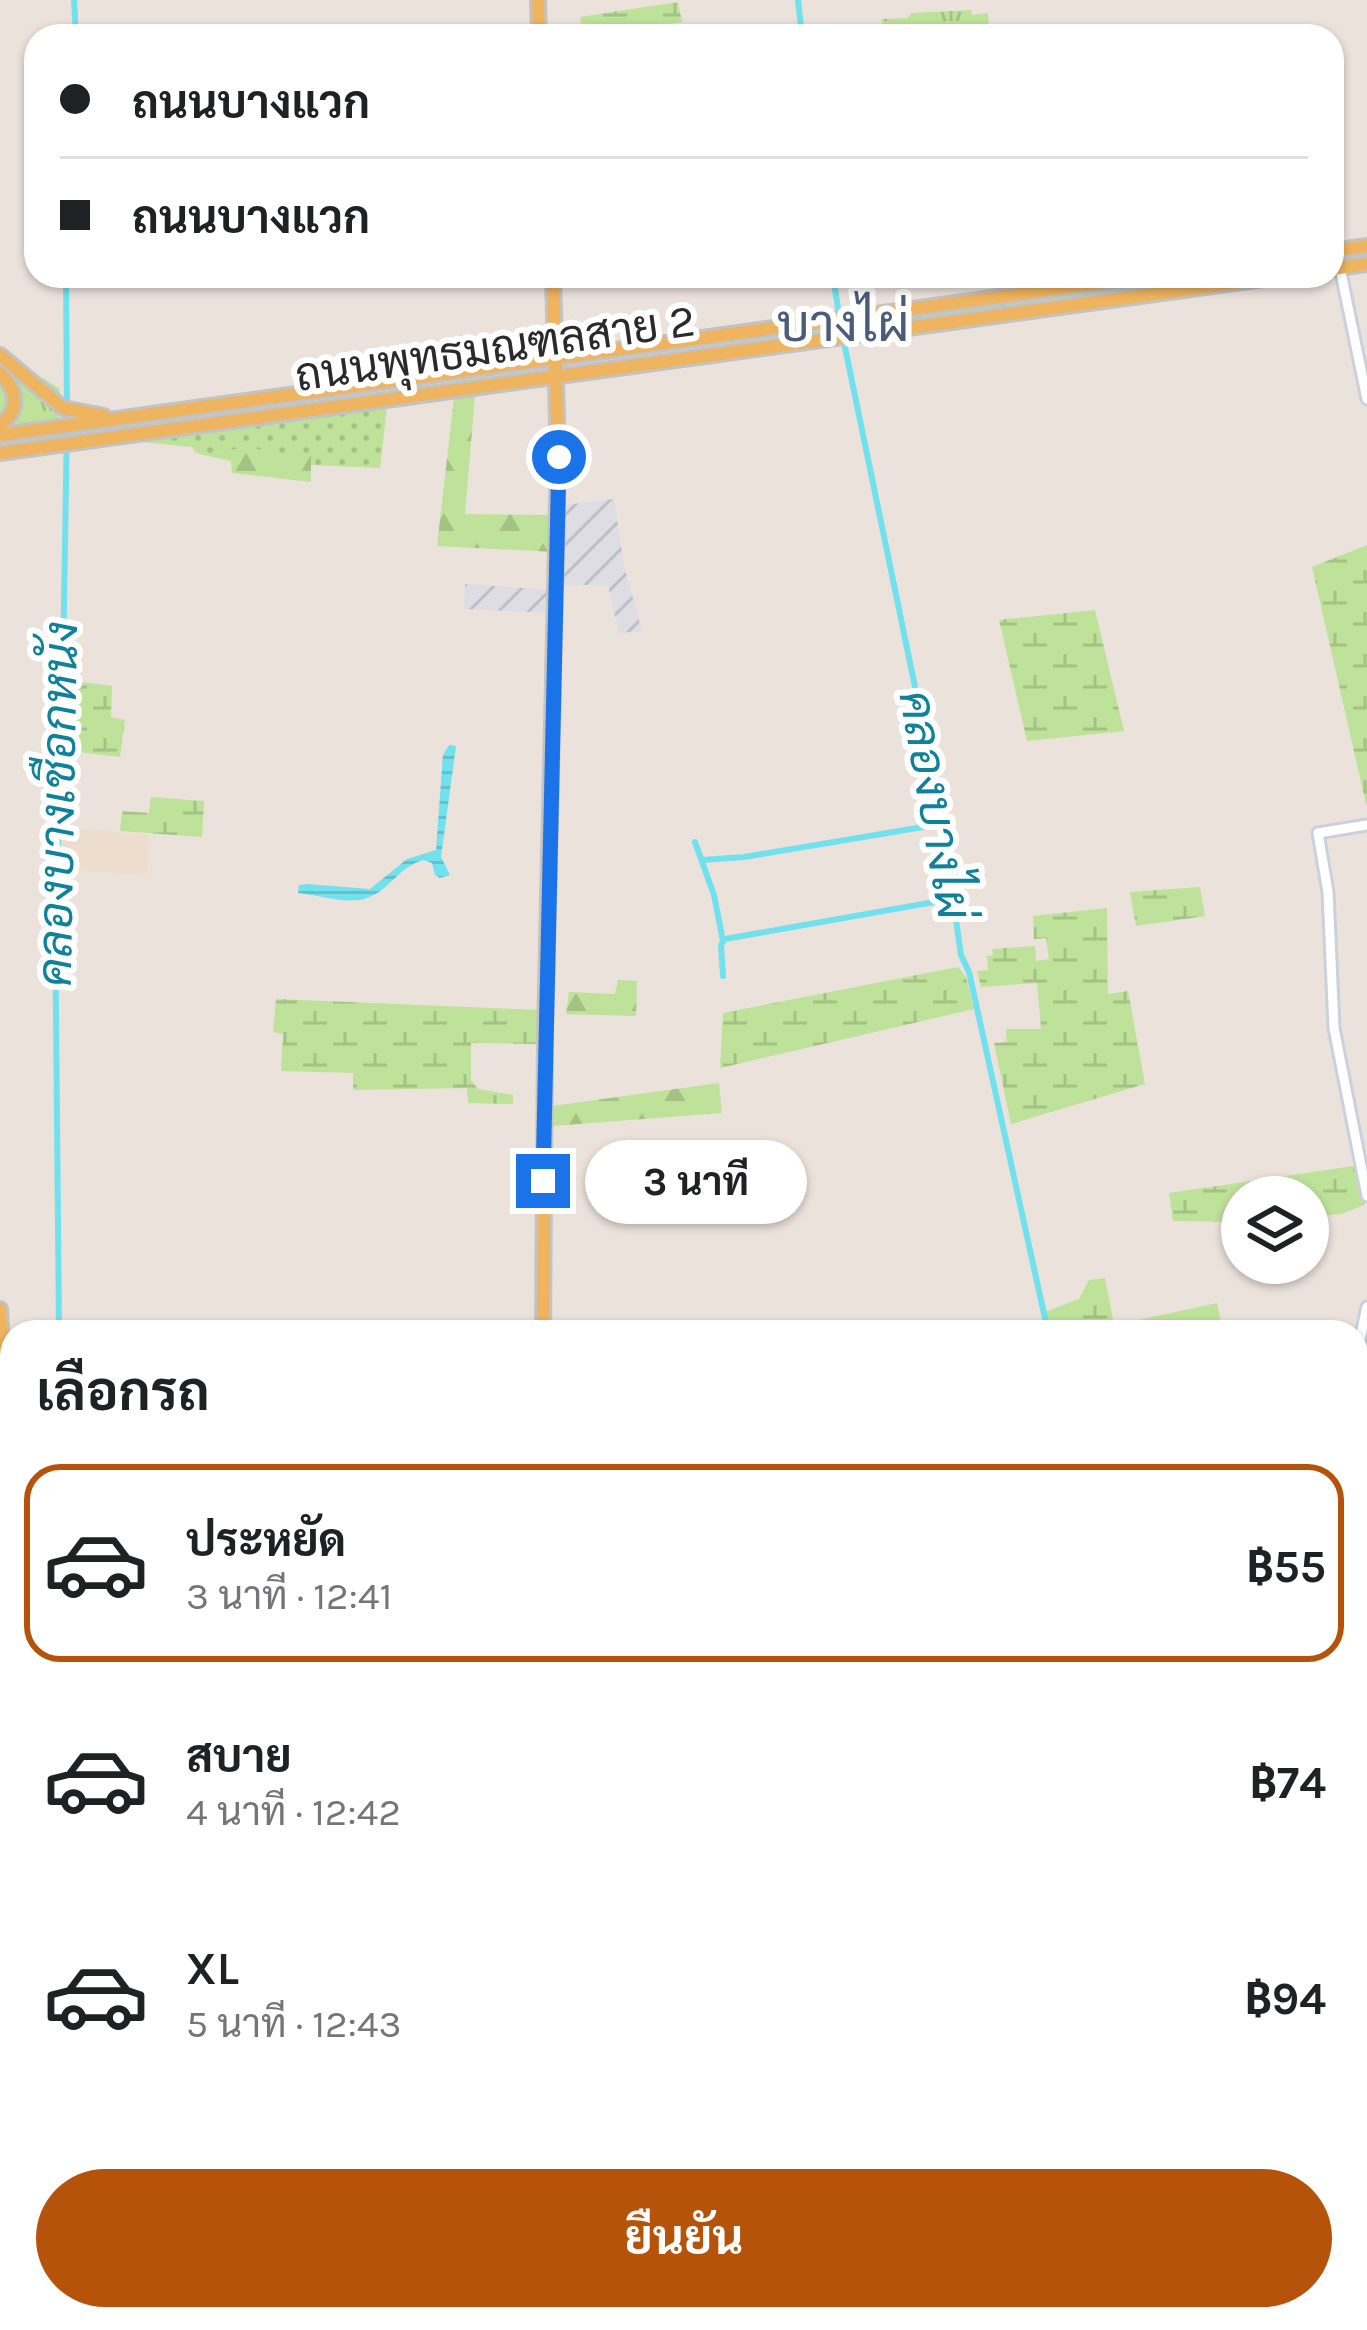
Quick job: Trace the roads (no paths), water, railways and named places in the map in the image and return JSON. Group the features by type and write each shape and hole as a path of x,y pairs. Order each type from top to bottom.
{"main road":[{"path":"543,1320 558,375 554,288"},
{"name":"ถนนพุทธมณฑลสาย 2","path":"0,435 51,428 74,419 124,418 1062,288"},
{"name":"ถนนพุทธมณฑลสาย 2","path":"2,452 1198,288"},
{"path":"739,333 741,350"},
{"path":"0,355 74,419"},
{"path":"0,425 15,405 12,388 1,374"},
{"path":"341,388 349,393 346,405"}],"street":[{"path":"1340,288 1367,399"},
{"path":"1367,825 1318,832 1328,892 1336,1040 1367,1196"}],"water":[{"path":"449,745 456,746 441,857 450,875 440,878 432,863 424,860 367,898 342,900 298,893 299,885 308,884 370,889 407,859 436,850 443,755"}],"waterway":[{"name":"คลองบางเชือกหนัง","path":"74,0 75,24"},
{"name":"คลองบางไผ่","path":"798,0 801,24"},
{"name":"คลองบางเชือกหนัง","path":"66,288 67,411"},
{"name":"คลองบางไผ่","path":"835,288 940,808 961,955 969,972 1045,1320"},
{"name":"คลองบางเชือกหนัง","path":"59,1320 55,907 67,424"},
{"path":"702,860 941,824"},
{"path":"695,842 714,895 723,941"},
{"path":"723,976 721,945 725,939 951,899"}],"district":[{"name":"บางไผ่","path":"843,324"}]}
